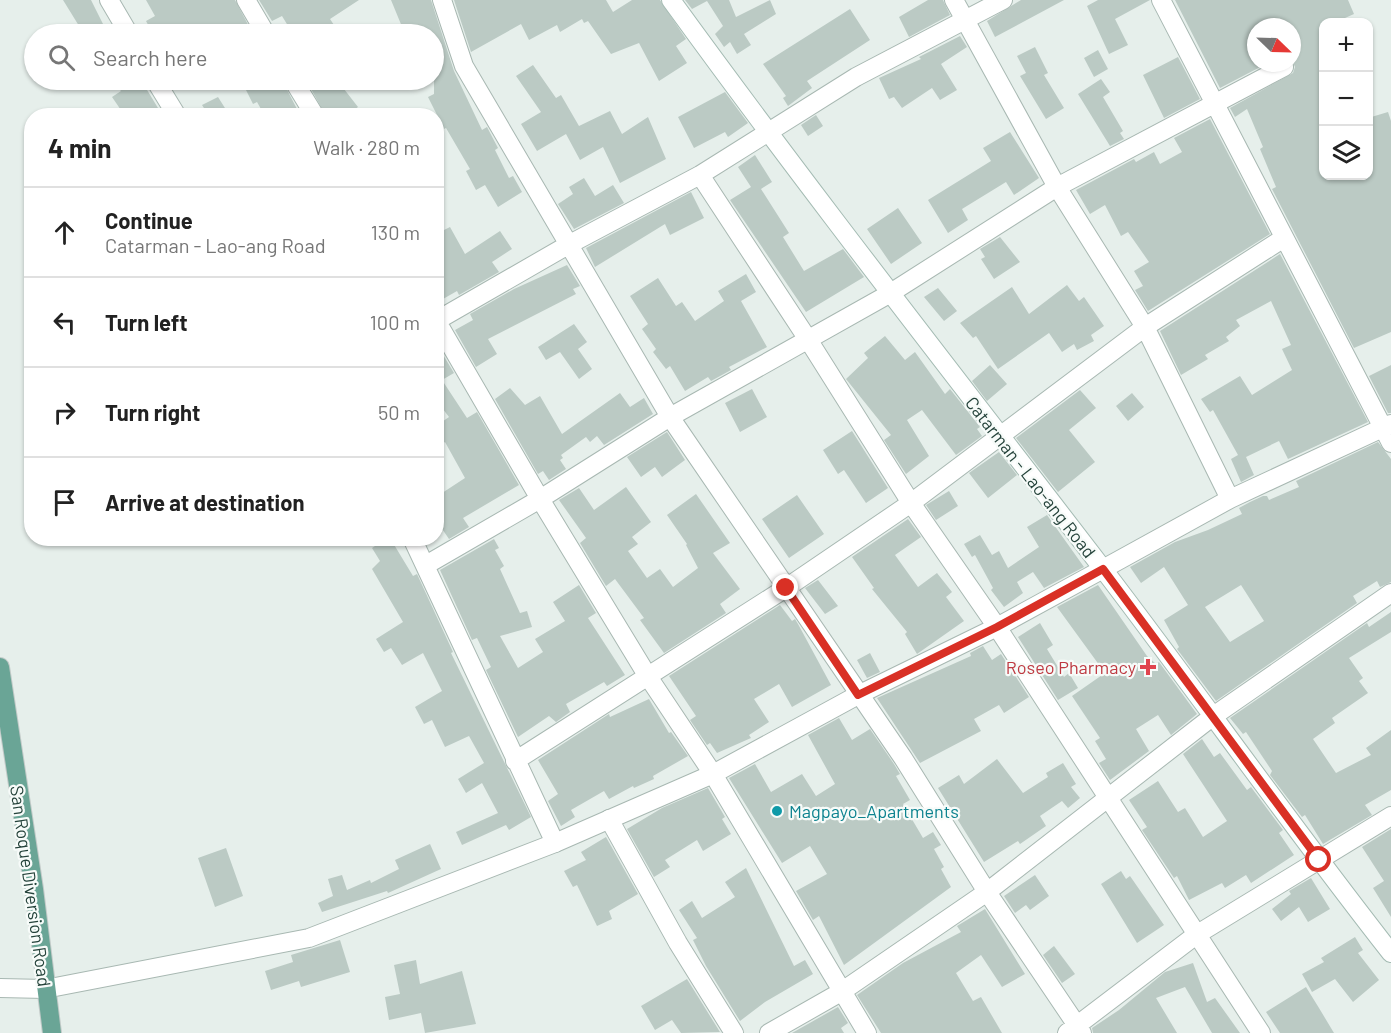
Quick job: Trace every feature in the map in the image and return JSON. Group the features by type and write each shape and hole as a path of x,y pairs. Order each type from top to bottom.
{"main road":[{"name":"San Roque Diversion Road","path":"0,667 34,889 52,1033"}],"street":[{"path":"109,0 123,24"},
{"path":"246,0 260,24"},
{"path":"442,0 464,66 670,417 903,758 1076,1031 1196,935 1391,816"},
{"name":"Catarman - Lao-ang Road","path":"671,0 768,134 889,294 1103,569 1319,860 1391,952"},
{"path":"954,0 1057,187 1145,327 1230,499"},
{"path":"444,317 568,245 700,175 856,77 1003,0"},
{"path":"0,987 45,989 309,938 555,843 713,774 858,695 997,627 1230,499 1388,432 1284,238 1161,0"},
{"path":"426,565 540,499 670,417 809,341 889,294 1057,187 1275,72"},
{"path":"161,90 172,108"},
{"path":"299,90 310,108"},
{"path":"700,175 809,341 911,503 997,627 1261,1033"},
{"path":"515,761 786,588 911,503 1145,327 1284,238"},
{"path":"444,333 540,499 648,675 713,774 867,1033"},
{"path":"416,546 555,843"},
{"path":"769,1033 841,992 987,892 1212,717 1391,593"},
{"path":"609,819 678,943 734,1033"}],"building":[{"path":"63,0 91,0 103,24 78,24"},
{"path":"146,0 235,0 248,24 148,24 146,21 155,16"},
{"path":"259,0 359,0 330,19 333,24 287,24 282,16 272,21"},
{"path":"391,0 431,0 439,24 401,24"},
{"path":"454,0 606,0 613,12 632,0 660,0 686,39 676,46 687,63 659,81 639,43 611,54 588,21 584,23 582,19 560,32 557,25 529,40 521,24 471,52"},
{"path":"685,0 729,0 736,17 770,0 776,14 744,34 751,45 737,54 730,42 724,47 715,34 723,26 707,1 692,9"},
{"path":"928,0 943,0 950,15 909,37 899,17"},
{"path":"1021,0 1064,0 995,37 987,21"},
{"path":"1098,0 1150,0 1115,19 1128,45 1109,54 1087,6"},
{"path":"1175,0 1348,0 1354,14 1345,18 1319,18 1319,180 1373,180 1373,116 1388,112 1391,121 1391,332 1354,348 1272,189 1276,187 1247,109 1235,117 1230,108 1293,72 1301,72 1301,18 1247,18 1247,72 1251,72 1220,88"},
{"path":"850,9 870,40 807,81 812,88 788,106 783,98 786,96 763,64"},
{"path":"960,36 967,47 941,64 957,90 940,100 932,88 902,108 894,97 889,99 879,78 921,59 919,57"},
{"path":"444,40 454,71 482,130 487,127 509,178 513,176 522,192 498,207 485,185 476,190 466,171 470,169 446,128 444,129 444,108 434,108 428,97 434,94 434,90 444,90"},
{"path":"1035,47 1048,73 1044,75 1064,108 1046,119 1020,76 1026,73 1017,56"},
{"path":"1098,50 1108,69 1094,77 1084,58"},
{"path":"1178,57 1200,99 1164,118 1143,75"},
{"path":"533,65 556,98 561,95 579,126 610,111 622,134 648,117 666,159 620,183 603,147 580,160 566,134 537,151 521,124 541,112 516,76"},
{"path":"1101,79 1110,92 1103,97 1123,131 1120,133 1124,139 1110,146 1078,94"},
{"path":"147,90 158,108 120,108 112,97 121,91"},
{"path":"246,90 287,90 296,108 260,108 257,102 253,104"},
{"path":"312,90 345,90 358,107 357,108 322,108"},
{"path":"725,92 748,123 728,137 725,132 694,148 678,117"},
{"path":"218,97 225,108 204,108 202,105"},
{"path":"816,115 823,126 808,136 801,125"},
{"path":"1210,119 1270,234 1148,311 1135,290 1143,286 1134,271 1149,262 1128,232 1121,236 1105,205 1090,214 1076,190 1134,159 1136,162 1154,152 1160,164 1182,152 1174,138"},
{"path":"1010,132 1039,178 1014,195 1006,182 962,209 968,220 948,233 928,200 991,161 983,148"},
{"path":"755,155 772,182 761,189 789,233 783,237 804,271 843,249 864,277 806,312 730,200 751,187 738,167"},
{"path":"584,178 595,196 613,185 624,203 574,229 558,204 573,194 569,187"},
{"path":"691,192 704,218 670,235 665,224 595,267 586,248"},
{"path":"898,208 922,243 891,264 867,229"},
{"path":"450,227 465,254 500,231 512,249 492,262 499,272 459,295 457,291 444,298 444,230"},
{"path":"1000,237 1020,262 994,279 981,259 985,257 980,249"},
{"path":"1280,254 1368,422 1288,459 1279,441 1246,457 1254,475 1241,482 1231,459 1238,455 1213,410 1210,412 1201,399 1240,376 1252,395 1292,370 1282,349 1291,345 1271,301 1236,320 1240,326 1226,337 1229,341 1205,355 1208,359 1181,375 1160,331"},
{"path":"567,265 580,286 573,289 576,294 488,339 497,354 476,367 455,330 473,320 470,314 514,289"},
{"path":"746,274 756,292 741,301 767,347 729,367 731,370 711,381 708,377 685,391 670,366 666,369 653,352 656,349 642,329 648,324 630,296 658,278 676,306 682,302 695,321 724,301 718,291"},
{"path":"1067,285 1079,301 1084,297 1104,326 1091,335 1094,341 1077,350 1074,344 1062,352 1049,333 998,369 976,336 973,338 960,323 1012,287 1029,314"},
{"path":"938,288 957,311 944,321 924,297"},
{"path":"574,324 587,342 578,349 592,369 579,379 560,352 546,360 538,347"},
{"path":"885,336 905,360 915,352 945,394 950,389 980,427 977,429 982,436 956,455 922,410 907,420 929,456 906,474 884,440 891,435 846,379 868,358 864,353"},
{"path":"444,356 454,373 444,379"},
{"path":"990,365 1007,384 987,401 972,381"},
{"path":"1391,365 1391,413 1388,413 1369,376"},
{"path":"444,383 467,418 477,412 519,485 463,518 469,527 449,539 444,532 444,492 465,478 444,443 444,420 449,417 444,410"},
{"path":"510,388 525,405 540,396 562,434 620,393 630,407 644,398 653,414 604,445 597,436 590,442 586,437 561,455 563,458 560,460 566,469 549,480 543,471 538,474 495,399"},
{"path":"752,389 767,417 740,432 725,403"},
{"path":"1080,390 1096,408 1069,430 1095,462 1058,492 1016,438"},
{"path":"1132,393 1144,407 1128,421 1116,406"},
{"path":"852,431 888,488 866,503 844,470 838,474 823,450"},
{"path":"667,432 685,460 662,477 655,467 641,477 627,457"},
{"path":"1378,442 1391,459 1391,582 1380,587 1377,581 1353,596 1357,603 1216,701 1177,649 1179,647 1164,620 1188,605 1164,567 1141,583 1130,567 1175,542 1242,514 1239,508 1250,502 1263,496 1267,496 1269,500 1299,487 1296,481","holes":["1241,585 1264,621 1230,642 1205,607"]},
{"path":"999,452 1017,475 988,498 969,473"},
{"path":"626,487 651,522 632,537 638,544 628,551 647,578 660,569 673,587 698,568 687,544 667,515 696,494 730,543 713,553 740,589 720,604 726,613 664,653 640,620 644,618 615,579 606,586 580,543 586,538 559,500 579,488 594,510"},
{"path":"949,491 958,506 936,520 926,505"},
{"path":"797,495 824,534 789,558 762,519"},
{"path":"1047,515 1084,567 1044,588 1033,572 1017,582 1023,593 1004,607 991,590 993,588 975,555 972,557 964,544 980,535 992,555 999,551 1008,568 1039,547 1027,527"},
{"path":"908,519 921,537 895,555 918,587 937,573 952,592 946,597 964,621 917,654 905,634 907,632 872,589 874,588 852,557"},
{"path":"494,539 499,548 495,550 504,566 500,569 520,613 527,611 532,627 500,636 518,668 543,652 535,639 565,621 553,602 579,585 596,613 588,618 625,675 607,686 604,682 566,704 570,712 556,722 549,716 518,737 486,670 491,667 477,638 472,640 440,570"},
{"path":"395,546 413,576 417,574 453,652 451,653 531,817 509,830 506,825 462,845 456,832 498,813 482,783 466,793 458,779 484,763 469,736 445,747 432,720 424,724 415,707 442,691 423,653 402,665 391,648 384,652 376,639 403,622 372,569 380,561 372,548"},
{"path":"818,580 838,606 825,614 805,588"},
{"path":"1098,585 1147,656 1156,664 1159,662 1197,714 1171,735 1158,715 1136,729 1149,751 1110,780 1099,763 1106,759 1095,741 1100,738 1072,696 1105,673 1057,607"},
{"path":"780,605 792,621 795,619 831,685 792,707 779,684 754,699 769,722 749,735 751,738 717,753 710,743 707,745 690,720 696,716 669,676"},
{"path":"1391,612 1391,632 1349,658 1363,678 1359,681 1368,693 1332,718 1335,723 1313,739 1336,773 1371,755 1366,748 1391,730 1391,790 1365,805 1372,815 1323,844 1305,815 1302,817 1270,775 1272,771 1246,732 1243,734 1230,718 1367,623 1369,627"},
{"path":"1040,623 1053,645 1047,649 1064,677 1069,673 1078,688 1058,700 1018,637"},
{"path":"983,646 992,660 1001,654 1029,697 1004,713 999,705 974,719 981,731 920,763 877,698 971,656 970,653"},
{"path":"870,653 880,672 867,678 857,660"},
{"path":"649,699 669,733 671,732 688,756 653,776 654,779 634,788 633,786 609,799 604,791 571,810 575,817 561,826 548,801 558,794 538,760 609,714 610,717"},
{"path":"839,718 852,740 870,729 894,764 900,774 896,776 910,800 903,804 923,838 933,832 941,845 934,849 951,887 844,965 819,916 813,920 796,891 827,874 810,846 782,863 729,778 755,764 771,792 802,774 816,796 835,784 808,735"},
{"path":"1202,739 1214,757 1220,753 1247,790 1251,787 1283,830 1279,833 1294,855 1251,883 1246,875 1225,888 1222,883 1189,900 1177,876 1174,878 1142,830 1147,827 1129,800 1158,781 1178,812 1185,808 1203,837 1227,821 1183,754"},
{"path":"997,759 1023,793 1048,777 1046,773 1063,763 1076,784 1071,787 1080,798 1068,808 1062,801 1040,816 1046,826 1020,844 1018,841 984,862 938,788 959,775 964,784"},
{"path":"708,788 725,817 722,819 731,834 703,851 697,840 665,860 670,867 654,877 627,829 662,808"},
{"path":"1391,829 1391,917 1373,888 1384,881 1362,847"},
{"path":"606,837 638,894 609,911 612,919 597,926 577,885 573,887 564,871 586,860 581,852"},
{"path":"430,844 441,869 388,893 387,891 322,912 318,903 333,896 328,879 342,875 347,890 370,880 371,883 399,869 395,860"},
{"path":"226,848 243,896 215,907 198,858"},
{"path":"746,868 794,966 805,960 813,974 765,1002 740,1021 706,966 693,940 697,938 679,910 692,901 702,918 735,897 725,882"},
{"path":"1121,871 1126,879 1130,876 1164,925 1137,943 1101,884"},
{"path":"1035,875 1049,896 1030,910 1026,905 1015,913 1004,896"},
{"path":"1311,878 1330,909 1308,922 1299,907 1281,921 1272,909 1291,894 1289,891"},
{"path":"985,909 1025,974 1002,987 981,955 956,973 973,1001 981,997 1002,1033 881,1033 857,995 903,963 961,932 957,926"},
{"path":"1355,937 1363,950 1358,953 1379,980 1353,1002 1335,979 1312,992 1302,974 1324,962 1321,958"},
{"path":"340,940 350,972 301,987 299,981 271,990 265,971 293,962 291,955"},
{"path":"1054,946 1075,974 1062,983 1043,955"},
{"path":"416,960 420,984 462,971 476,1024 425,1033 421,1013 389,1020 385,997 400,994 394,965"},
{"path":"1193,963 1207,1002 1215,998 1240,1033 1212,1033 1185,987 1156,998 1177,1033 1093,1033 1092,1028 1119,1010 1165,972"},
{"path":"687,979 720,1032 681,1033 672,1020 655,1030 641,1006"},
{"path":"1306,987 1334,1033 1280,1033 1266,1012"},
{"path":"838,1007 848,1023 841,1028 844,1033 792,1033"}],"place":[{"name":"Roseo Pharmacy","path":"1148,667"},
{"name":"Magpayo_Apartments","path":"777,811"}],"route":[{"path":"786,588 858,695 997,627 1103,569 1319,860"}]}
